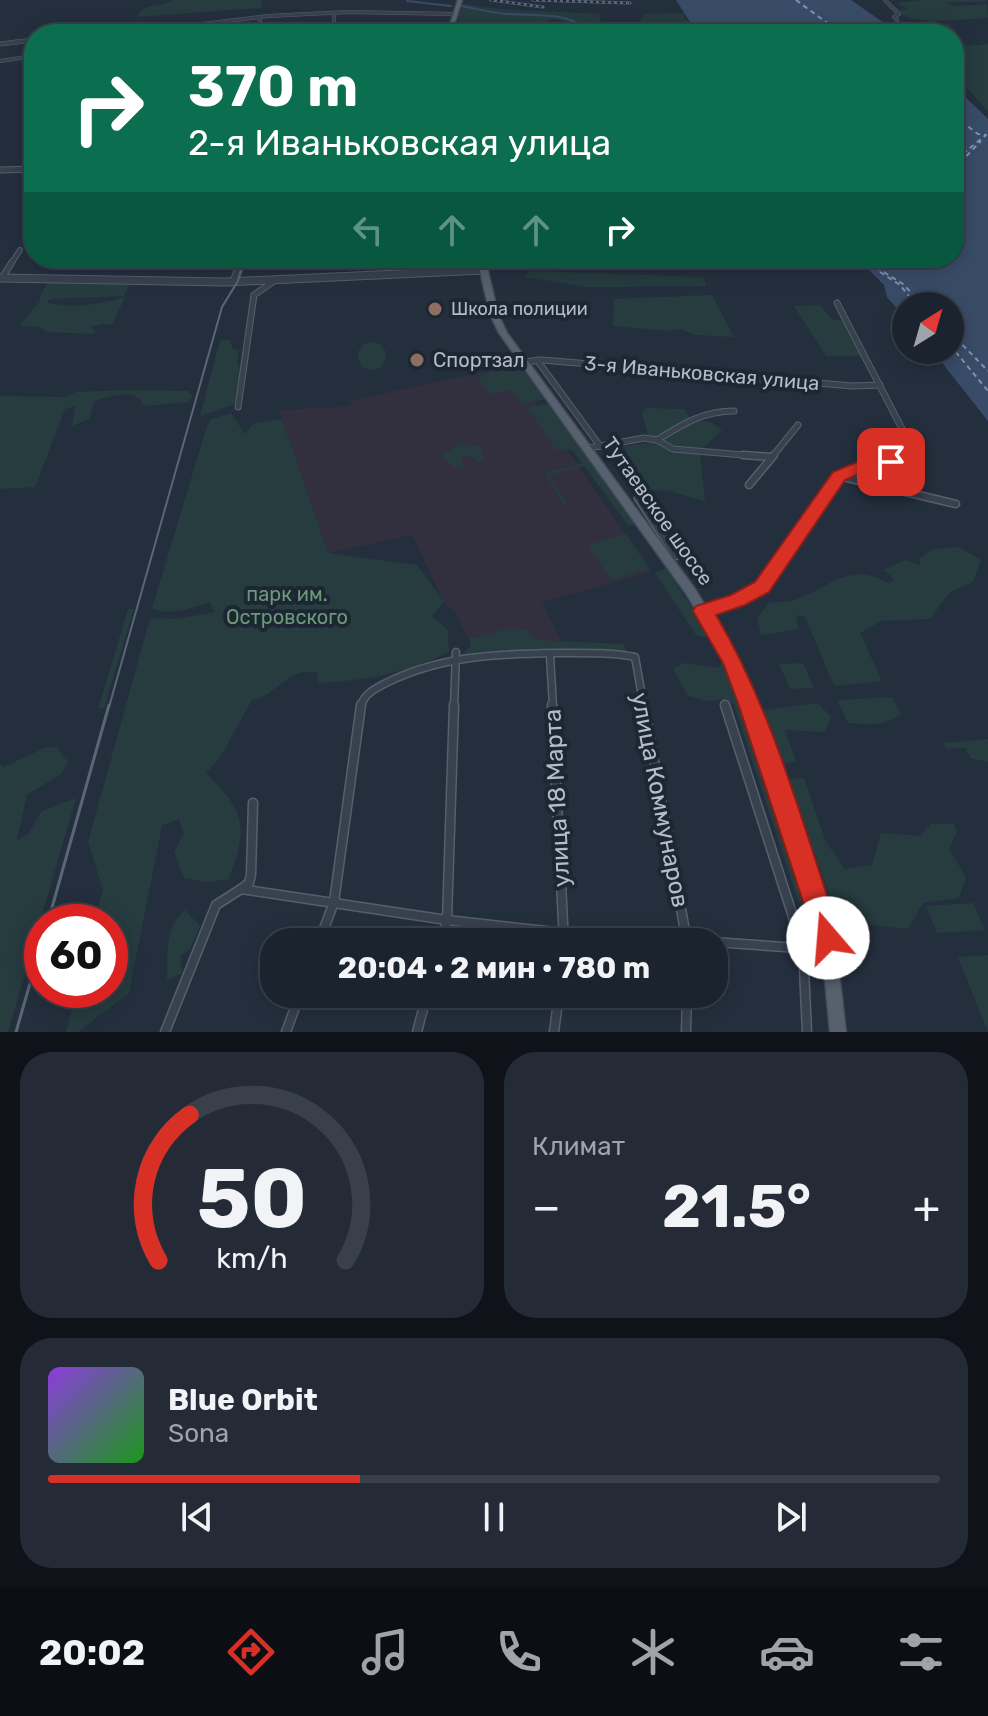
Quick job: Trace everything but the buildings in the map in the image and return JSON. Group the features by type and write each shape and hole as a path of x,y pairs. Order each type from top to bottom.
{"main road":[{"path":"452,24 460,0"},
{"name":"Тутаевское шоссе","path":"484,270 498,323 523,362 649,523 733,662 831,950 838,1032"}],"street":[{"path":"885,0 899,14 894,17 897,20"},
{"path":"334,13 334,24"},
{"path":"203,24 334,13 456,14"},
{"path":"259,17 261,24"},
{"path":"0,44 24,41"},
{"path":"0,61 24,57"},
{"path":"0,170 24,169"},
{"path":"1,278 20,250"},
{"path":"234,282 239,268"},
{"path":"1,278 234,282 484,270"},
{"path":"238,407 254,295 277,279"},
{"path":"703,611 738,600 762,587 839,476 873,462 909,461 913,457 912,448 880,385 864,361 844,311 837,303"},
{"path":"537,360 600,446"},
{"name":"3-я Иваньковская улица","path":"523,362 537,360 853,386 880,385"},
{"path":"657,440 693,418 712,411 734,411"},
{"path":"749,485 798,425"},
{"path":"589,448 644,438 657,440 673,449 772,457"},
{"path":"839,476 956,504"},
{"path":"638,498 649,523 676,556"},
{"name":"улица Коммунаров","path":"550,655 613,653 635,657 685,928"},
{"path":"445,928 456,655"},
{"path":"324,928 334,902 362,701 371,691 410,671 456,655 550,655"},
{"name":"улица 18 Марта","path":"550,655 564,928"},
{"path":"725,704 803,948 807,1032"},
{"path":"165,1032 216,905 249,883 253,803"},
{"path":"241,889 502,928"},
{"path":"728,943 831,950"},
{"path":"286,1032 295,1008"},
{"path":"417,1032 423,1008"},
{"path":"554,1032 557,1008"},
{"path":"686,1032 687,1008"}],"shaded area":[{"path":"510,366 651,572 542,602 562,643 472,647 454,609 446,606 412,535 328,553 279,410 352,405 350,401"}],"green space":[{"path":"173,0 262,0 261,8 137,17 148,7"},
{"path":"985,0 988,2 947,2 953,6 987,4 988,18 915,24 931,21 904,16 899,10 908,9 897,3"},
{"path":"464,4 498,9 599,14 601,24 567,24 550,19 544,24 459,24 458,17"},
{"path":"686,13 683,16 690,24 640,24 645,14"},
{"path":"964,43 968,46 988,44 988,112 964,84 964,63 967,62 964,59"},
{"path":"530,271 704,277 706,286 588,287 524,277"},
{"path":"48,282 129,285 124,296 51,299 46,302 75,306 125,297 112,325 90,327 96,331 94,334 46,332 40,327 19,326 40,301"},
{"path":"712,295 734,337 696,335 681,329 670,331 613,326 614,299"},
{"path":"820,305 833,320 844,320 849,331 854,331 860,356 826,356 794,306"},
{"path":"220,340 230,340 233,349 239,350 237,365 241,369 235,404 200,416"},
{"path":"372,342 382,346 386,356 382,366 372,370 362,366 358,356 362,346"},
{"path":"515,367 524,370 546,399 522,404 512,390 489,394 477,376"},
{"path":"188,391 192,397 188,402 144,406 135,396 122,394 108,397 94,401 89,419 72,426 75,406 65,409 35,487 0,489 0,396 66,397 76,392"},
{"path":"550,403 638,524 629,526 584,466 549,475 568,504 563,504 545,473 582,463 571,449 556,450 528,408"},
{"path":"646,408 685,409 690,418 656,439 649,439 642,413"},
{"name":"парк им. Островского","path":"231,413 245,434 253,424 282,419 328,553 417,565 444,602 432,616 448,630 449,652 400,671 353,680 317,683 318,673 298,673 270,693 252,700 219,759 206,773 229,799 240,821 239,845 229,879 207,882 184,878 174,852 184,834 179,819 162,826 128,994 128,904 99,904 103,890 88,842 149,622 153,618 177,619 214,612 210,602 166,612 152,608 211,419"},
{"path":"695,419 711,422 722,430 701,450 673,447 660,440"},
{"path":"657,442 672,450 700,454 705,501 669,491 636,489 612,454 627,451 624,446"},
{"path":"460,444 479,446 485,460 480,463 468,455 462,458 463,468 455,468 442,455"},
{"path":"626,534 650,569 611,580 588,545"},
{"path":"959,547 981,560 973,582 950,592 930,619 881,621 860,633 882,681 834,686 805,617 796,615 799,629 761,635 757,618 769,603 794,600 850,575 862,574 888,583 895,580 884,570 905,560 920,565 920,558 933,549"},
{"path":"666,568 711,638 696,635 655,573"},
{"path":"128,609 134,609 104,708 98,709"},
{"path":"511,628 526,630 535,640 624,644 628,657 556,655 547,649 536,654 466,659 461,655 471,646 469,639"},
{"path":"725,658 746,704 820,944 812,943 734,705 727,699 707,701 688,696 673,669 684,663 718,668"},
{"path":"803,663 814,688 790,689 779,664"},
{"path":"892,697 901,714 876,724 848,723 837,700"},
{"path":"818,703 831,717 825,732 785,730 796,762 780,764 762,717 764,710"},
{"path":"988,739 988,762 971,758 965,748 946,749 943,743"},
{"path":"56,747 68,762 61,774 27,795 17,840 28,834 42,811 76,798 45,904 24,904 24,977 8,1032 0,1032 0,764 4,767 44,748"},
{"path":"804,778 826,842 845,869 872,865 881,833 920,836 931,824 954,824 957,832 949,849 966,877 959,898 923,903 908,929 838,921 789,779"},
{"path":"973,903 985,930 937,933 926,906"},
{"path":"185,910 200,926 190,949 180,956 182,973 167,980 170,933"},
{"path":"988,955 988,1032 958,957"},
{"path":"72,1008 109,1008 78,1032 66,1032"}],"water":[{"path":"676,0 851,0 886,24 691,24"},
{"path":"964,96 988,119 988,421 943,364 964,364 964,292 892,292 892,303 884,285 867,268 964,268"}],"waterway":[{"path":"407,1 451,6"},
{"path":"462,6 564,18 579,24"}],"ferry route":[{"path":"796,0 828,24"},
{"path":"964,124 978,134 986,135 964,153"},
{"path":"964,159 981,141"},
{"path":"877,268 911,292"},
{"path":"880,272 906,292"},
{"path":"964,346 988,371"},
{"path":"964,362 988,391"}],"tram line":[{"path":"234,24 252,24"},
{"path":"109,707 222,307 238,281 241,268"},
{"path":"53,904 109,705"},
{"path":"16,1032 24,1004"}],"railway":[{"path":"491,0 543,7"},
{"path":"533,0 630,3"}],"place":[{"name":"Школа полиции","path":"435,309"},
{"name":"Спортзал","path":"417,360"}],"route":[{"path":"828,938 749,703 733,662 703,611 738,600 762,587 839,476 873,462 891,462"}]}
